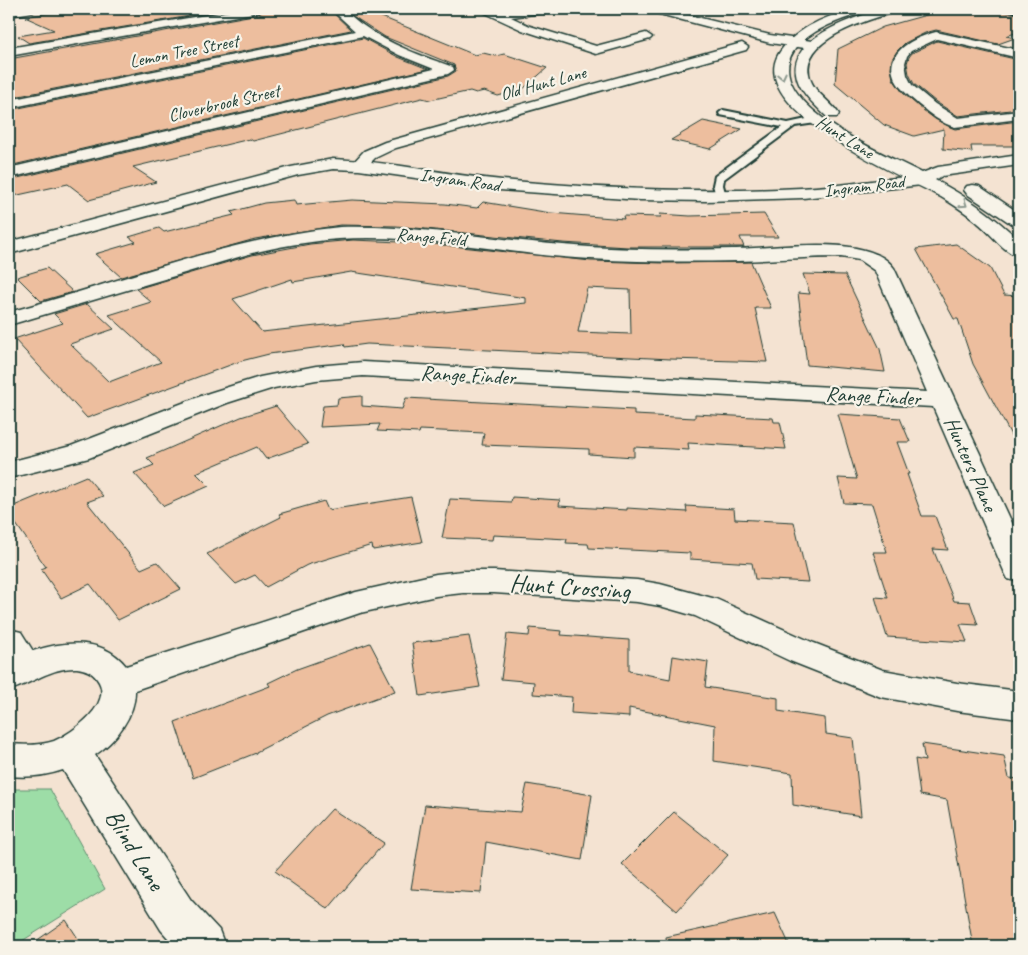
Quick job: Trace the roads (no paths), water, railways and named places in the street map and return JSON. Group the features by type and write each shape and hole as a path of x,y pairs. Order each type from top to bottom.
{"street":[{"path":"9,12 33,9"},
{"path":"9,52 259,9"},
{"path":"336,9 366,32"},
{"path":"485,9 539,32 596,50 646,37"},
{"path":"496,15 549,9"},
{"path":"652,9 770,39 812,45 842,25 894,9"},
{"name":"Hunt Lane","path":"865,9 819,24 793,42 781,60 780,66 782,80 795,102 816,120 849,142 956,181 1019,222"},
{"name":"Cloverbrook Street","path":"9,173 448,70 398,50 366,32"},
{"name":"Lemon Tree Street","path":"9,104 366,32"},
{"path":"1019,54 936,35 907,48 901,55 899,62 900,74 906,87 916,96 955,122 1019,116"},
{"name":"Hunt Lane","path":"812,45 803,60 805,80 820,102 847,125 925,170 1019,250"},
{"name":"Old Hunt Lane","path":"359,165 364,156 404,142 742,48"},
{"name":"Ingram Road","path":"9,248 297,170 333,164 359,165 526,188 640,195 721,196 803,194 925,170 1019,160"},
{"path":"956,181 1019,173"},
{"name":"Range Field","path":"9,319 80,300 232,251 274,241 314,235 361,232 412,234 542,249 640,254 740,255 834,252 864,255"},
{"name":"Hunters Plane","path":"864,255 884,268 1019,571"},
{"name":"Range Finder","path":"9,470 80,452 218,398 269,382 316,373 363,369 943,400"},
{"name":"Hunt Crossing","path":"117,682 364,601 436,585 463,582 494,582 637,591 660,595 705,607 802,652 845,670 881,682 958,697 1019,705"},
{"path":"9,760 20,762 46,760 71,750 93,735 109,718 118,699 117,682 109,668 93,659 73,655 14,662"},
{"name":"Blind Lane","path":"71,750 176,915 203,946"}],"lane":[{"path":"1012,9 1019,10"},
{"path":"723,113 789,126"},
{"path":"721,196 718,186 719,178 789,126 799,122 816,120"}]}
